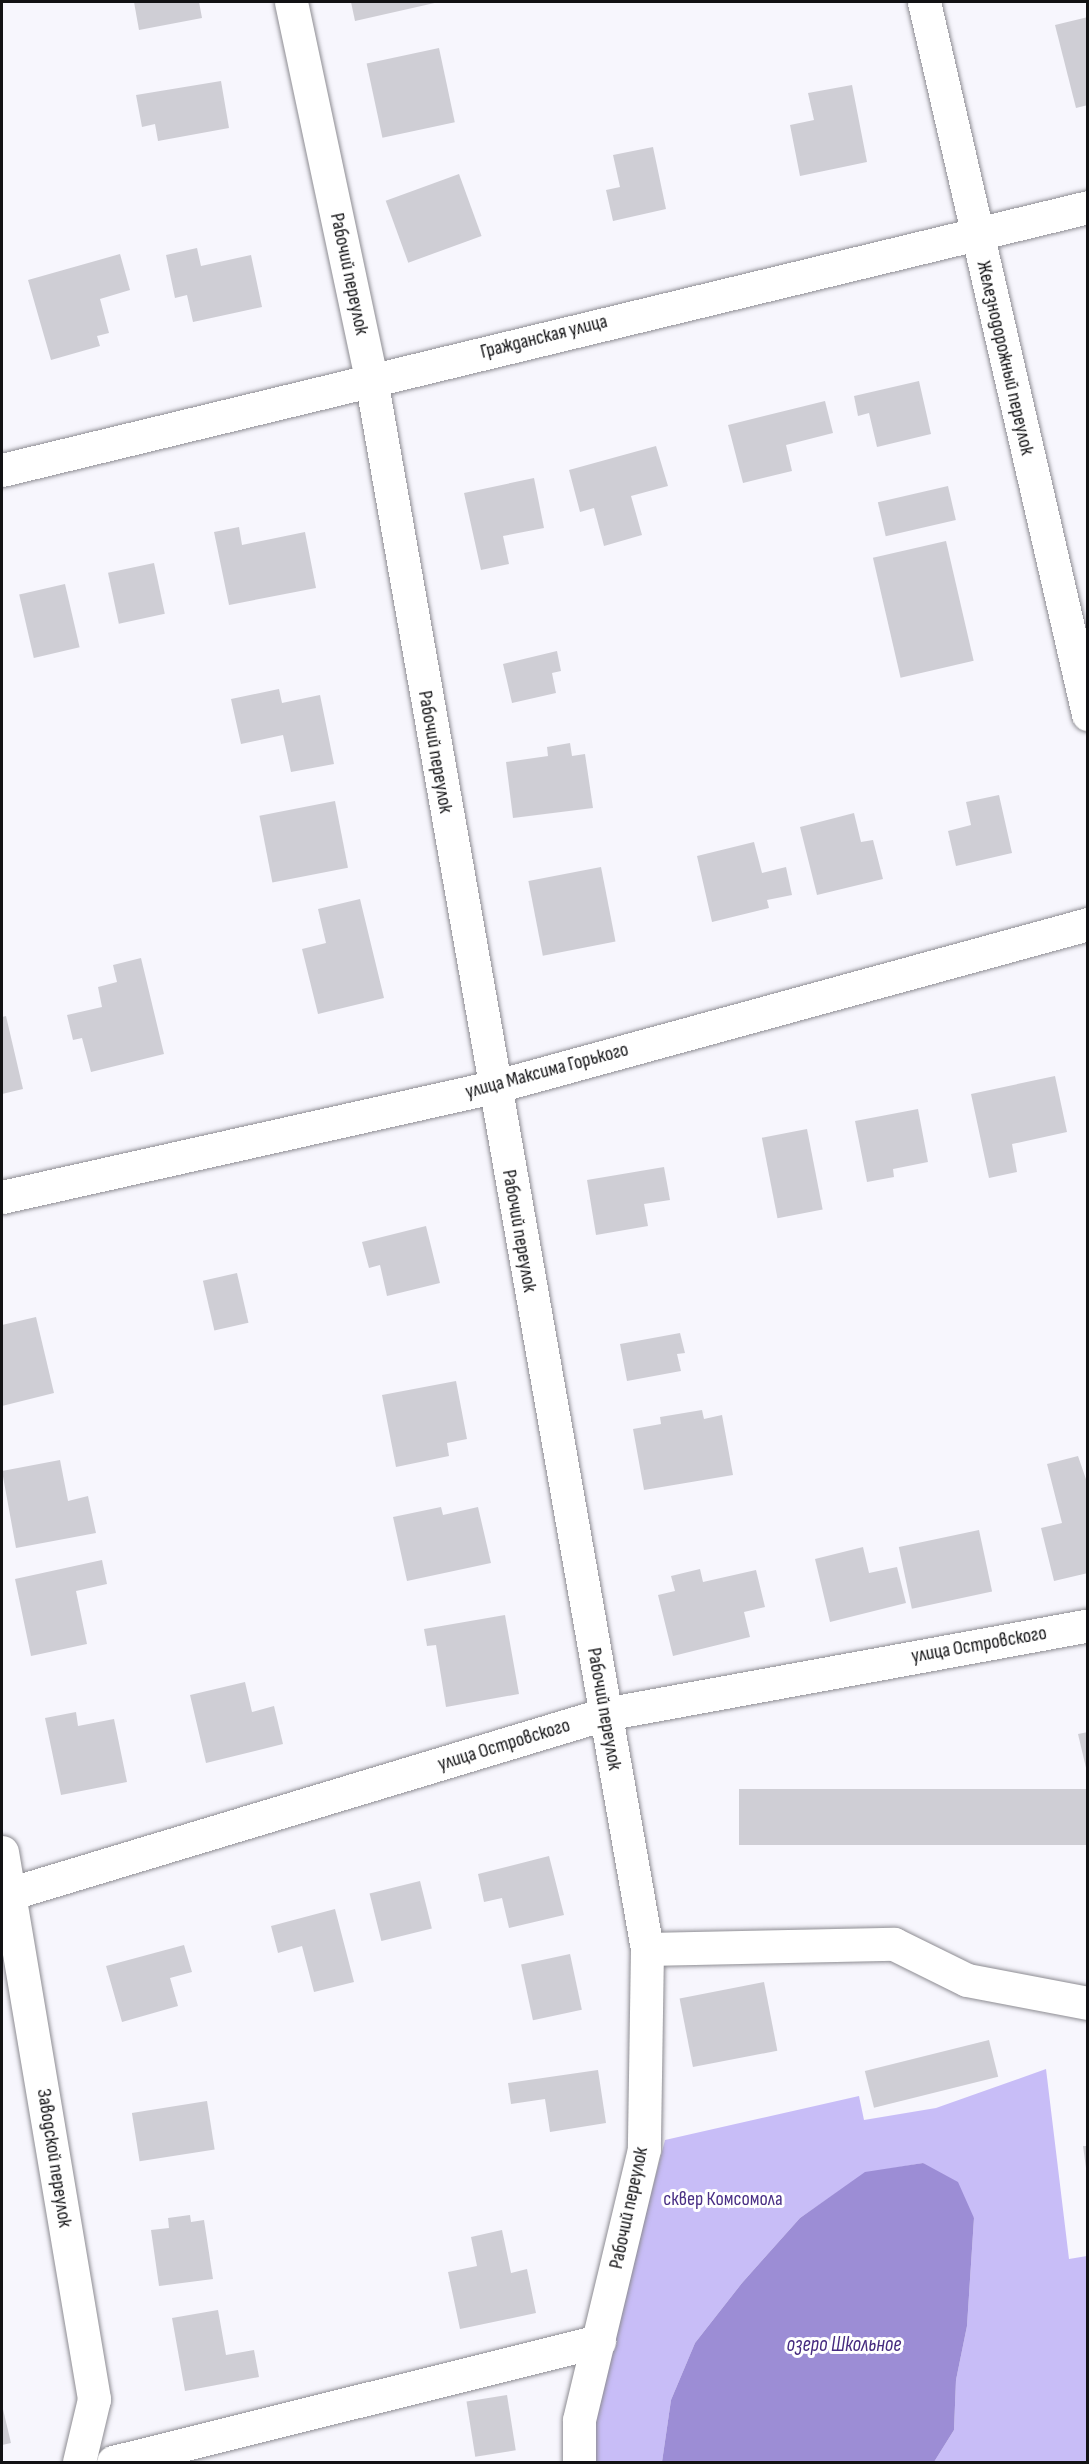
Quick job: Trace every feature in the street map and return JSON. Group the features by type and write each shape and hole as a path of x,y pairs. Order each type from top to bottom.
{"street":[{"name":"Рабочий переулок","path":"291,2 371,379 493,1087 647,1949 644,2149 579,2420 579,2463"},
{"name":"Железнодорожный переулок","path":"924,2 975,233 1088,714"},
{"name":"Гражданская улица","path":"2,470 1088,207"},
{"name":"улица Максима Горького","path":"2,1197 493,1087 1088,924"},
{"name":"улица Островского","path":"6,1895 605,1714 1088,1625"},
{"name":"Заводской переулок","path":"2,1852 6,1895 94,2399 79,2463"},
{"path":"647,1949 894,1944 967,1980 1088,2003"},
{"path":"113,2463 598,2341"}],"green space":[{"name":"сквер Комсомола","path":"1046,2069 1069,2259 1087,2256 1087,2462 934,2462 954,2430 956,2380 967,2326 974,2218 923,2163 865,2173 800,2218 742,2283 695,2343 671,2400 662,2462 593,2462 593,2418 665,2140 859,2096 864,2120 936,2108"}],"water":[{"name":"озеро Школьное","path":"923,2163 958,2182 974,2218 967,2326 956,2380 954,2430 934,2462 662,2462 671,2400 695,2343 742,2283 800,2218 865,2172"}],"building":[{"path":"134,2 199,2 202,18 139,30"},
{"path":"351,2 439,2 355,21"},
{"path":"1088,17 1088,105 1076,108 1055,25"},
{"path":"439,48 455,122 382,138 367,63"},
{"path":"221,81 229,128 158,141 155,124 142,127 136,95"},
{"path":"852,85 867,162 800,176 790,125 814,120 808,93"},
{"path":"653,147 666,209 613,221 606,190 620,187 613,155"},
{"path":"459,174 482,236 408,263 386,201"},
{"path":"197,248 201,266 251,255 262,307 193,322 187,295 175,298 166,255"},
{"path":"120,254 130,290 100,299 109,333 97,336 100,346 51,360 28,280"},
{"path":"919,381 931,434 877,447 869,413 858,416 854,396"},
{"path":"825,401 833,433 786,445 792,471 743,483 728,425"},
{"path":"656,446 668,486 631,496 642,535 604,546 594,508 580,512 569,470"},
{"path":"534,478 544,528 503,536 509,564 481,570 464,493"},
{"path":"948,486 956,520 886,536 878,502"},
{"path":"239,527 242,545 305,532 316,588 229,605 214,532"},
{"path":"946,541 974,661 901,678 873,558"},
{"path":"154,563 165,614 119,624 108,573"},
{"path":"65,584 80,647 34,658 19,595"},
{"path":"557,651 561,671 552,673 556,693 512,703 503,664"},
{"path":"279,689 282,703 320,695 334,764 291,772 283,735 241,744 231,699"},
{"path":"570,743 572,756 585,754 593,808 513,818 506,762 548,756 547,747"},
{"path":"999,795 1012,853 956,866 948,831 971,825 966,802"},
{"path":"335,801 348,868 272,882 259,816"},
{"path":"854,813 861,842 873,840 883,879 817,895 800,827"},
{"path":"754,842 762,873 786,867 792,895 767,900 769,908 712,922 697,856"},
{"path":"601,867 616,942 543,956 528,881"},
{"path":"360,899 384,998 318,1014 302,949 326,943 318,909"},
{"path":"141,958 164,1054 91,1072 82,1038 73,1040 67,1015 102,1007 98,987 117,982 113,965"},
{"path":"6,1016 23,1089 2,1094 2,1017"},
{"path":"1055,1076 1067,1132 1012,1144 1017,1172 989,1178 971,1094"},
{"path":"918,1109 928,1162 893,1169 894,1177 867,1182 855,1121"},
{"path":"807,1129 823,1209 777,1218 762,1138"},
{"path":"664,1167 670,1200 644,1204 648,1226 596,1235 587,1180"},
{"path":"426,1226 440,1283 387,1296 380,1265 369,1268 362,1242"},
{"path":"237,1273 248,1323 214,1331 203,1281"},
{"path":"36,1317 54,1393 2,1406 2,1325"},
{"path":"680,1333 685,1353 677,1354 681,1371 627,1381 620,1344"},
{"path":"456,1381 467,1439 447,1443 449,1456 396,1467 382,1395"},
{"path":"702,1410 704,1419 722,1415 733,1475 644,1490 633,1429 661,1424 660,1417"},
{"path":"1078,1456 1088,1485 1088,1573 1054,1581 1041,1528 1062,1523 1047,1464"},
{"path":"60,1460 68,1501 88,1496 96,1533 16,1548 2,1471"},
{"path":"441,1507 443,1515 478,1507 491,1563 407,1581 393,1517"},
{"path":"979,1530 992,1592 912,1609 899,1547"},
{"path":"863,1547 869,1573 897,1567 906,1603 830,1622 815,1559"},
{"path":"102,1560 107,1584 76,1591 87,1644 31,1656 15,1579"},
{"path":"700,1569 703,1582 756,1570 765,1607 744,1612 750,1637 673,1656 658,1595 675,1591 671,1576"},
{"path":"505,1615 519,1694 446,1707 436,1645 427,1646 424,1629"},
{"path":"245,1682 252,1712 274,1706 283,1744 206,1763 190,1695"},
{"path":"76,1712 78,1726 114,1719 127,1782 61,1795 45,1718"},
{"path":"1088,1732 1088,1772 1087,1772 1078,1734"},
{"path":"739,1789 1088,1789 1088,1845 739,1845"},
{"path":"549,1856 564,1915 509,1928 502,1898 484,1902 478,1874"},
{"path":"420,1881 432,1929 381,1941 370,1894"},
{"path":"335,1909 354,1982 314,1992 302,1946 278,1953 271,1926"},
{"path":"184,1945 192,1972 170,1978 178,2006 122,2022 106,1966"},
{"path":"570,1954 582,2010 533,2020 521,1964"},
{"path":"764,1982 777,2051 693,2067 680,1998"},
{"path":"989,2040 998,2077 874,2108 865,2071"},
{"path":"598,2070 606,2123 550,2132 545,2099 511,2104 508,2083"},
{"path":"207,2101 215,2149 140,2161 132,2113"},
{"path":"1083,2146 1088,2146 1088,2168 1086,2168"},
{"path":"190,2215 191,2222 204,2220 213,2279 159,2286 151,2230 169,2228 168,2218"},
{"path":"502,2230 511,2273 527,2269 536,2313 460,2329 448,2272 477,2266 471,2237"},
{"path":"218,2310 226,2355 254,2350 259,2377 185,2391 172,2318"},
{"path":"507,2395 516,2450 475,2457 467,2401"},
{"path":"2,2405 11,2443 2,2445"}]}
